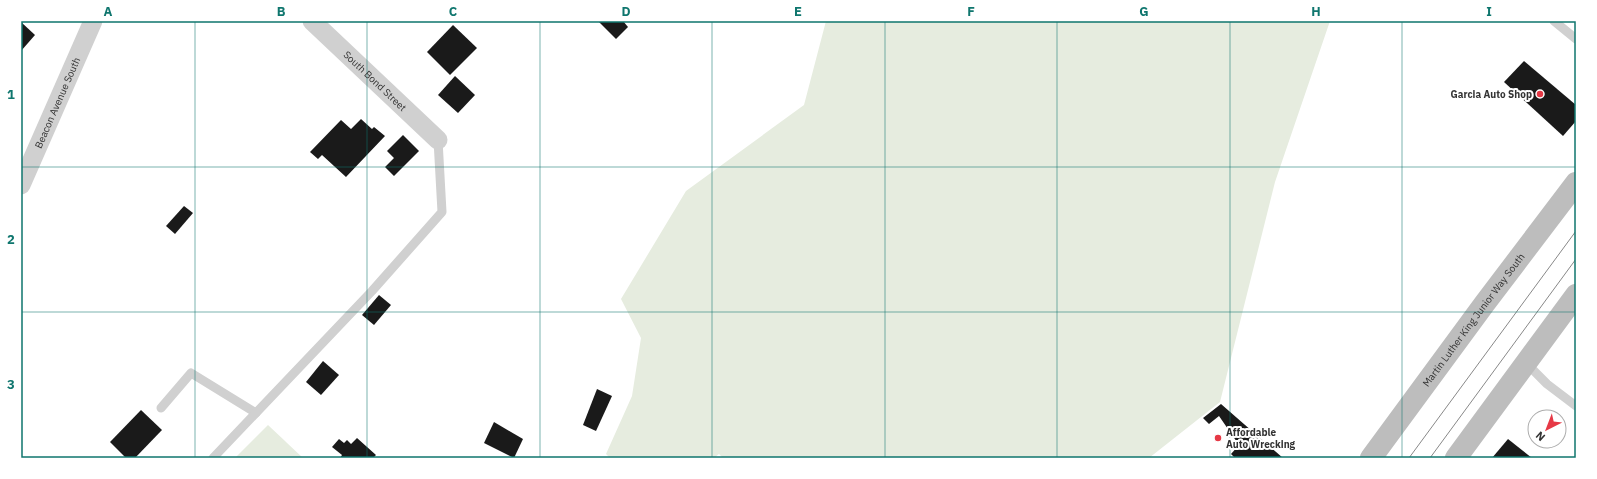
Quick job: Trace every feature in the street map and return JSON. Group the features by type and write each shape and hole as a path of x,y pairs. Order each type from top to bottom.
{"main road":[{"name":"Martin Luther King Junior Way South","path":"1371,458 1485,303 1576,183"},
{"path":"1456,458 1576,295"}],"street":[{"name":"Beacon Avenue South","path":"21,185 93,21"},
{"name":"South Bond Street","path":"312,21 438,140"}],"lane":[{"path":"1554,21 1576,39"},
{"path":"213,458 372,291 442,212 438,140"},
{"path":"1526,363 1547,384 1576,406"},
{"path":"161,408 191,373 256,413"}],"shaded area":[{"path":"826,21 1330,21 1275,182 1220,402 1149,458 723,458 719,454 714,458 610,458 606,454 632,396 641,338 621,299 686,191 804,105"},
{"path":"268,425 303,458 235,458"}],"building":[{"path":"598,21 623,21 628,27 616,39"},
{"path":"21,22 35,35 21,51"},
{"path":"453,25 477,48 450,75 427,52"},
{"name":"Garcia Auto Shop","path":"1524,61 1576,105 1576,121 1563,136 1504,82"},
{"path":"455,76 475,95 458,113 438,95"},
{"path":"361,119 372,129 374,127 385,136 346,177 322,155 318,159 310,152 341,120 351,129"},
{"path":"403,135 419,151 394,176 385,167 394,158 387,151"},
{"path":"184,206 193,213 175,234 166,226"},
{"path":"379,295 391,305 374,325 362,315"},
{"path":"323,361 339,375 321,395 306,382"},
{"path":"597,389 612,396 596,431 583,425"},
{"path":"1221,404 1283,458 1235,458 1231,454 1239,445 1219,416 1209,424 1203,418"},
{"path":"141,410 162,430 135,458 126,458 110,442"},
{"path":"494,422 523,439 514,458 484,443"},
{"path":"357,438 376,455 373,458 340,458 342,455 332,447 339,439 344,443 347,440 351,444"},
{"path":"1508,439 1532,458 1492,458"}],"tram line":[{"path":"1409,458 1576,231"},
{"path":"1430,458 1576,259"}],"place":[{"name":"Garcia Auto Shop","path":"1540,94"},
{"name":"Affordable Auto Wrecking","path":"1218,438"}]}
